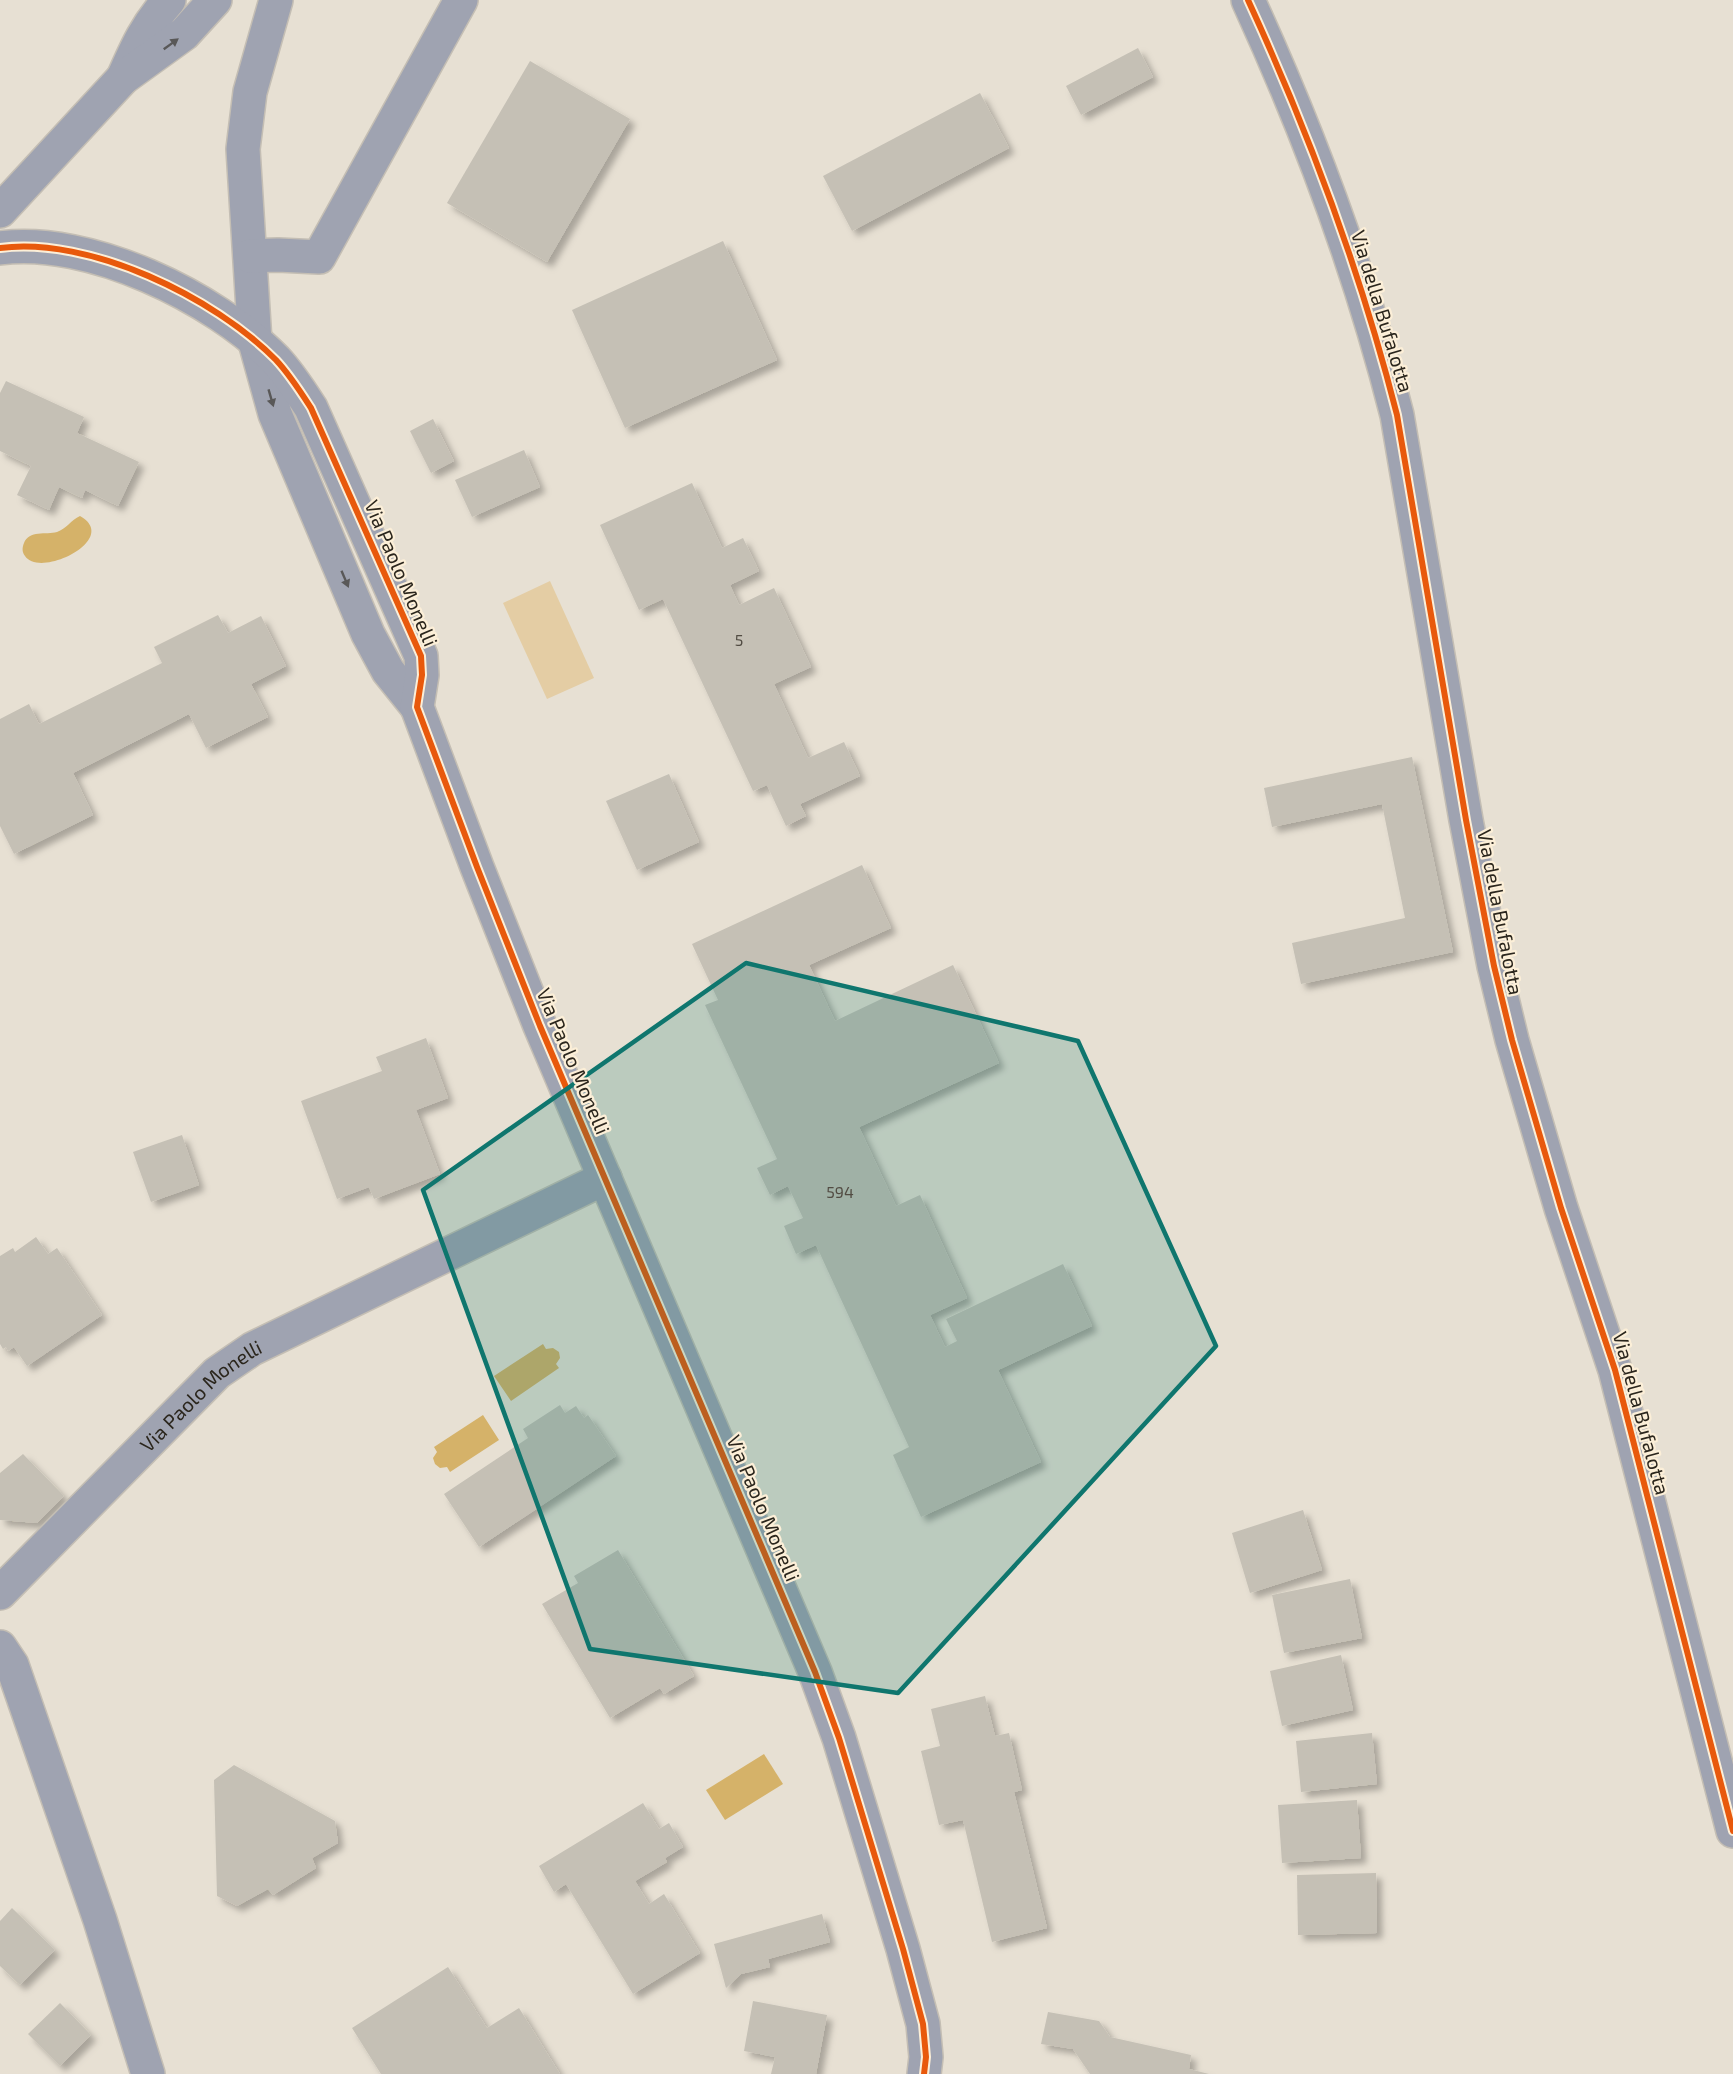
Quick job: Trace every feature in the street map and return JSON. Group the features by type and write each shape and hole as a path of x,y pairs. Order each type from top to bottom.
{"street":[{"path":"123,78 141,36 169,0"},
{"path":"0,211 123,78 184,34 215,0"},
{"path":"255,342 243,149 249,92 276,0"},
{"path":"250,256 319,257 461,0"},
{"name":"Via della Bufalotta","path":"1248,0 1273,53 1331,202 1382,356 1397,415 1466,820 1494,966 1512,1040 1561,1208 1616,1370 1733,1832"},
{"path":"0,248 13,246 44,248 82,255 147,275 192,297 255,342"},
{"name":"Via Paolo Monelli","path":"255,342 275,414 368,634 388,671 417,707 540,1026 815,1672 861,1805 918,2003 926,2057 924,2074"},
{"name":"Via Paolo Monelli","path":"2,1585 217,1374 252,1349 605,1178"},
{"path":"0,1647 12,1665 100,1920 148,2074"}],"highlighted area":[{"path":"746,963 1078,1041 1216,1346 898,1693 590,1649 423,1190"}],"shaded area":[{"path":"80,516 90,525 91,535 85,545 74,553 60,560 46,563 33,562 25,556 24,543 30,536 57,532"},
{"path":"550,581 594,678 547,699 503,603"},
{"path":"543,1344 546,1349 553,1348 559,1352 560,1358 556,1364 559,1368 511,1401 494,1376"},
{"path":"483,1415 499,1440 450,1472 447,1467 440,1468 435,1464 433,1458 437,1452 434,1447"},
{"path":"764,1754 783,1784 725,1820 706,1790"}],"building":[{"path":"1138,48 1153,77 1081,115 1066,86"},
{"path":"530,61 630,119 547,262 447,203"},
{"path":"980,93 1009,148 852,231 823,176"},
{"path":"723,241 777,360 625,428 572,310"},
{"path":"6,381 84,417 77,433 139,462 118,506 85,490 82,498 59,487 49,510 17,495 31,466 0,451 0,393"},
{"path":"433,419 454,461 431,473 410,431"},
{"path":"524,450 540,487 472,517 455,480"},
{"path":"692,483 722,548 743,538 759,571 730,585 739,605 774,588 811,667 774,684 808,758 844,742 860,776 800,804 806,816 786,826 767,785 753,791 663,599 639,610 600,525"},
{"path":"218,615 228,633 261,616 286,666 251,684 268,717 206,748 189,714 73,773 93,815 14,854 0,826 0,719 29,704 39,724 162,663 154,647"},
{"path":"1412,757 1453,952 1301,984 1292,943 1405,918 1382,804 1272,827 1264,788"},
{"path":"669,774 699,842 637,870 606,801"},
{"path":"862,865 891,928 809,965 835,1021 953,965 999,1063 859,1127 896,1206 920,1195 967,1298 930,1315 945,1347 957,1341 946,1319 1063,1264 1092,1326 998,1370 1041,1462 921,1517 893,1455 909,1447 816,1245 796,1254 784,1226 803,1218 788,1186 770,1195 757,1168 777,1159 705,1005 718,1000 692,944"},
{"path":"426,1038 448,1098 416,1110 440,1174 374,1199 369,1187 337,1199 301,1101 382,1071 376,1057"},
{"path":"182,1135 199,1185 151,1202 133,1152"},
{"path":"36,1237 48,1254 57,1248 102,1315 27,1366 14,1347 8,1351 0,1344 0,1256 13,1248 15,1252"},
{"path":"560,1405 565,1413 576,1406 584,1418 588,1415 616,1456 479,1547 444,1494 528,1438 523,1429"},
{"path":"23,1454 64,1496 37,1523 0,1520 0,1473"},
{"path":"1303,1510 1322,1570 1250,1593 1232,1533"},
{"path":"618,1550 694,1676 664,1694 660,1688 610,1718 542,1604 578,1583 574,1576"},
{"path":"1350,1579 1362,1638 1284,1653 1272,1595"},
{"path":"1341,1655 1353,1710 1282,1726 1270,1671"},
{"path":"985,1696 995,1736 1009,1733 1022,1790 1014,1792 1047,1928 992,1942 963,1820 939,1825 921,1751 940,1746 931,1709"},
{"path":"1372,1733 1377,1784 1301,1792 1296,1741"},
{"path":"234,1765 335,1821 338,1843 312,1858 316,1868 273,1895 268,1889 237,1906 217,1896 214,1780"},
{"path":"1357,1800 1361,1858 1282,1863 1278,1805"},
{"path":"643,1803 659,1829 669,1823 683,1847 665,1858 667,1862 635,1881 649,1904 664,1894 700,1953 633,1994 566,1884 554,1892 539,1866"},
{"path":"1376,1873 1377,1933 1298,1935 1297,1875"},
{"path":"12,1908 55,1950 20,1985 0,1966 0,1921"},
{"path":"822,1914 830,1942 768,1959 770,1967 741,1974 726,1988 714,1944"},
{"path":"448,1967 487,2028 519,2008 560,2074 381,2074 352,2028"},
{"path":"753,2001 827,2015 816,2074 771,2074 775,2057 744,2051"},
{"path":"60,2003 91,2035 60,2066 28,2034"},
{"path":"1048,2012 1099,2021 1110,2037 1191,2055 1189,2069 1209,2074 1090,2074 1073,2049 1041,2044"}],"cycle path":[{"path":"1248,0 1292,101 1332,204 1383,362 1397,415 1466,820 1494,966 1512,1040 1561,1208 1615,1370 1733,1831"},
{"path":"0,248 35,247 72,252 110,262 148,276 185,294 219,314 276,360 311,408 421,656 422,675 417,707 540,1026 815,1672 839,1738 903,1949 923,2024 926,2057 924,2074"}]}
